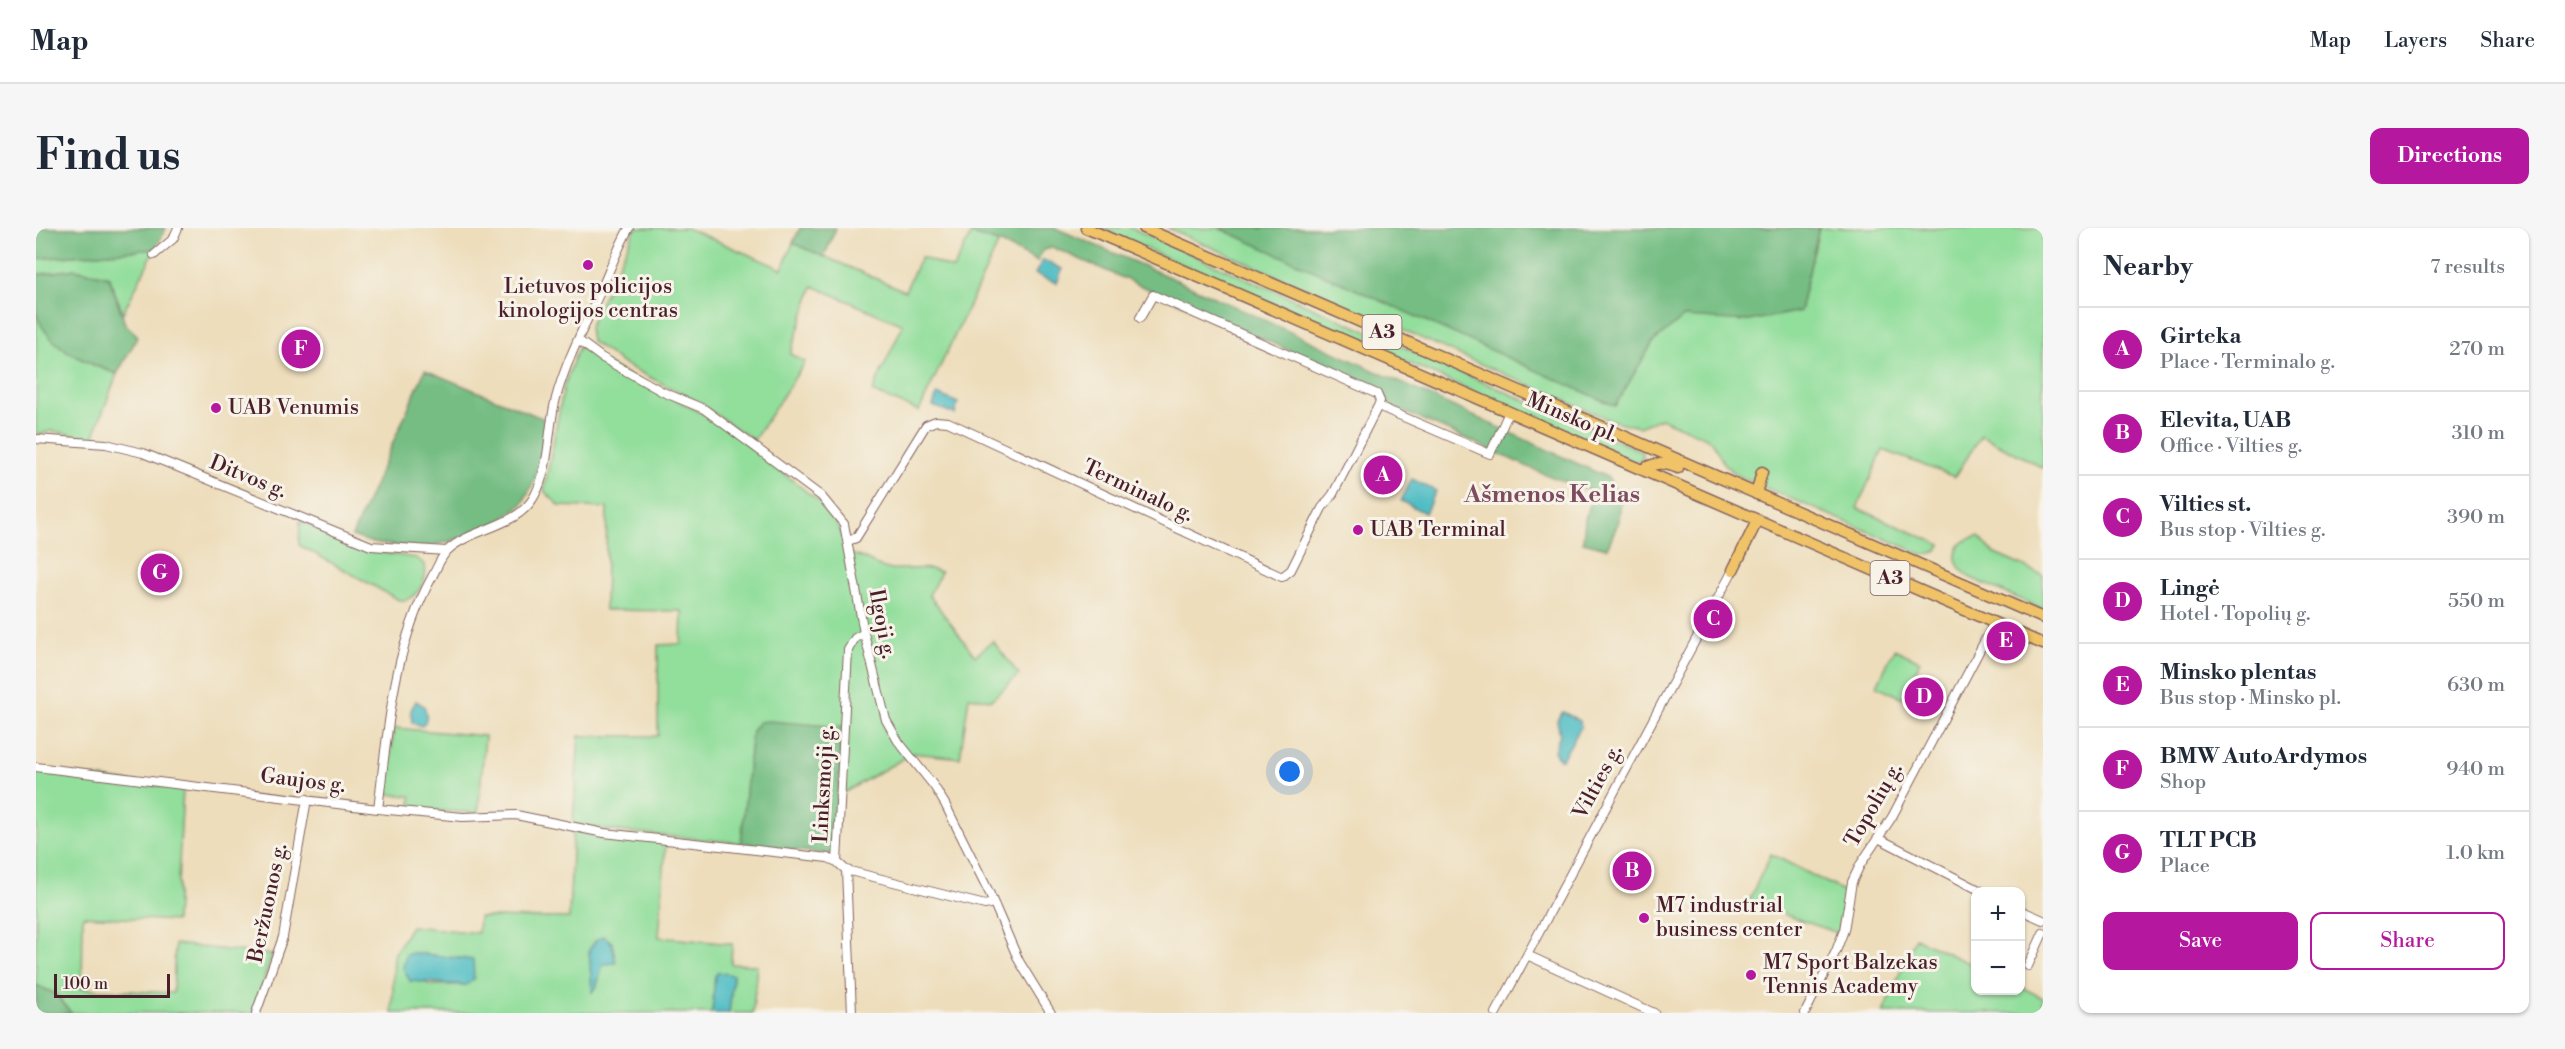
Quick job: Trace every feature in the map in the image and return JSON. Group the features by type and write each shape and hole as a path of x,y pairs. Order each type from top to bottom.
{"highway":[{"name":"Minsko pl.","path":"1086,228 2043,644"},
{"name":"Minsko pl.","path":"1144,228 2043,618"},
{"path":"1642,470 1651,464 1668,464 1707,480 1735,486"},
{"path":"1756,494 1762,472"},
{"path":"1733,570 1757,521"}],"street":[{"path":"154,255 173,239 178,228"},
{"path":"378,809 393,692 401,653 415,607 446,551 460,540 502,524 518,514 534,497 549,451 556,398 578,340 629,228"},
{"path":"1140,318 1153,296 1377,394 1380,401 1378,406 1490,453 1509,412"},
{"name":"Ilgoji g.","path":"578,340 601,357 663,392 704,409 821,496 844,524 864,633 886,720 898,741 934,786 945,804 993,903 1018,962 1051,1013"},
{"name":"Terminalo g.","path":"848,541 856,538 926,425 936,421 948,422 1282,577 1291,570 1378,406"},
{"name":"Ditvos g.","path":"36,439 106,444 143,453 371,546 446,551"},
{"name":"Vilties g.","path":"1496,1013 1733,570"},
{"name":"Topolių g.","path":"1805,1013 1836,951 1856,874 1878,838 1994,623"},
{"name":"Linksmoji g.","path":"852,1013 846,870 837,862 848,650 855,638 864,633"},
{"name":"Gaujos g.","path":"36,767 378,809 463,817 516,815 604,833 828,858 837,862"},
{"name":"Beržuonos g.","path":"256,1013 283,937 307,799"},
{"path":"1878,838 1975,887"},
{"path":"846,870 985,905 993,903"},
{"path":"2025,912 2043,920"},
{"path":"2028,966 2043,933"},
{"path":"1527,955 1653,1013"}],"green space":[{"path":"36,228 166,228 155,249 36,259"},
{"path":"636,228 687,228 782,269 793,243 905,291 921,257 953,269 971,234 999,242 919,411 872,392 903,325 813,286 790,354 805,362 754,440 696,401 622,363 591,341 589,327"},
{"path":"800,228 836,228 824,257 793,243"},
{"path":"972,228 1055,228 1181,282 1609,478 1621,501 1619,521 1607,548 1583,542 1585,519 1595,492 1543,473 1442,427 1390,407 1388,399 1380,390 1052,247 1042,251 1037,261 999,242 971,234"},
{"path":"1099,228 1131,228 1641,451 1643,459 1635,462"},
{"path":"1167,228 1219,228 1614,405 1653,342 1684,316 1748,321 1800,311 1819,228 2043,228 2043,468 1981,435 1955,477 1883,450 1857,508 1941,545 1935,552 1924,555 1738,476 1724,464 1711,440 1661,418 1639,427 1610,420"},
{"path":"1219,228 1819,228 1800,311 1748,321 1684,317 1653,342 1615,406"},
{"path":"155,249 123,313 109,277 75,269 36,275 36,259"},
{"path":"75,269 109,277 125,324 138,336 117,374 80,358 56,343 40,322 36,309 36,275"},
{"path":"36,311 43,325 59,345 79,358 117,374 93,438 53,431 36,434"},
{"path":"579,346 602,361 719,422 822,504 838,528 848,554 859,556 888,569 927,569 941,572 929,595 975,656 993,641 1019,675 991,700 969,697 960,758 913,753 838,796 759,722 752,731 741,843 607,830 573,823 579,736 658,736 658,645 681,644 682,611 605,610 607,508 560,506 544,491 564,386"},
{"path":"425,370 549,421 535,480 522,504 500,521 451,541 420,548 373,543 352,536"},
{"path":"300,521 370,551 416,558 425,565 425,577 420,589 411,597 399,600 299,545"},
{"path":"1979,537 1995,554 2043,575 2043,609 1969,577 1962,571 1956,558 1959,546 1970,538"},
{"path":"1894,649 1920,661 1903,698 1877,686"},
{"path":"759,722 842,727 833,855 741,843 752,731"},
{"path":"394,728 485,736 478,813 411,809 411,796 386,794"},
{"path":"36,769 183,789 176,921 83,916 82,989 173,993 175,944 272,955 253,1013 71,1013 56,994 36,985"},
{"path":"573,831 666,842 659,937 732,944 731,964 757,965 753,1013 729,1013 733,978 715,976 712,1013 392,1013 394,955 411,926 478,933 479,917 569,918","holes":["604,936 612,943 615,962 603,964 596,988 592,991 593,971","412,953 466,959 465,985 429,985 403,968"]},
{"path":"1771,854 1847,893 1838,933 1748,902"},
{"path":"1915,938 1971,964 1971,995 2025,995 2025,989 2043,998 2043,1013 1883,1013"},
{"path":"36,985 56,994 71,1013 36,1013"}],"water":[{"path":"1043,260 1062,269 1057,283 1035,274"},
{"path":"937,394 958,403 955,414 933,406"},
{"path":"1412,479 1436,491 1425,513 1401,501"},
{"path":"416,701 424,706 426,712 426,719 422,726 412,723 411,710"},
{"path":"1563,712 1580,721 1581,727 1562,759 1559,759 1554,751 1560,735 1557,720"},
{"path":"604,936 612,943 616,963 603,964 596,988 592,992 589,950 596,940"},
{"path":"412,953 473,960 474,979 466,985 410,981 403,968 406,955"},
{"path":"718,972 733,975 729,1013 712,1013 715,976"}],"place":[{"name":"Lietuvos policijos kinologijos centras","path":"588,265"},
{"name":"BMW AutoArdymos","path":"301,349"},
{"name":"UAB Venumis","path":"216,408"},
{"name":"Girteka","path":"1383,475"},
{"name":"UAB Terminal","path":"1358,530"},
{"name":"TLT PCB","path":"160,573"},
{"name":"Vilties st.","path":"1713,619"},
{"name":"Minsko plentas","path":"2006,641"},
{"name":"Lingė","path":"1924,697"},
{"name":"Elevita, UAB","path":"1632,871"},
{"name":"M7 industrial business center","path":"1644,918"},
{"name":"M7 Sport Balzekas Tennis Academy","path":"1751,975"}],"district":[{"name":"Ašmenos Kelias","path":"1552,495"}]}
